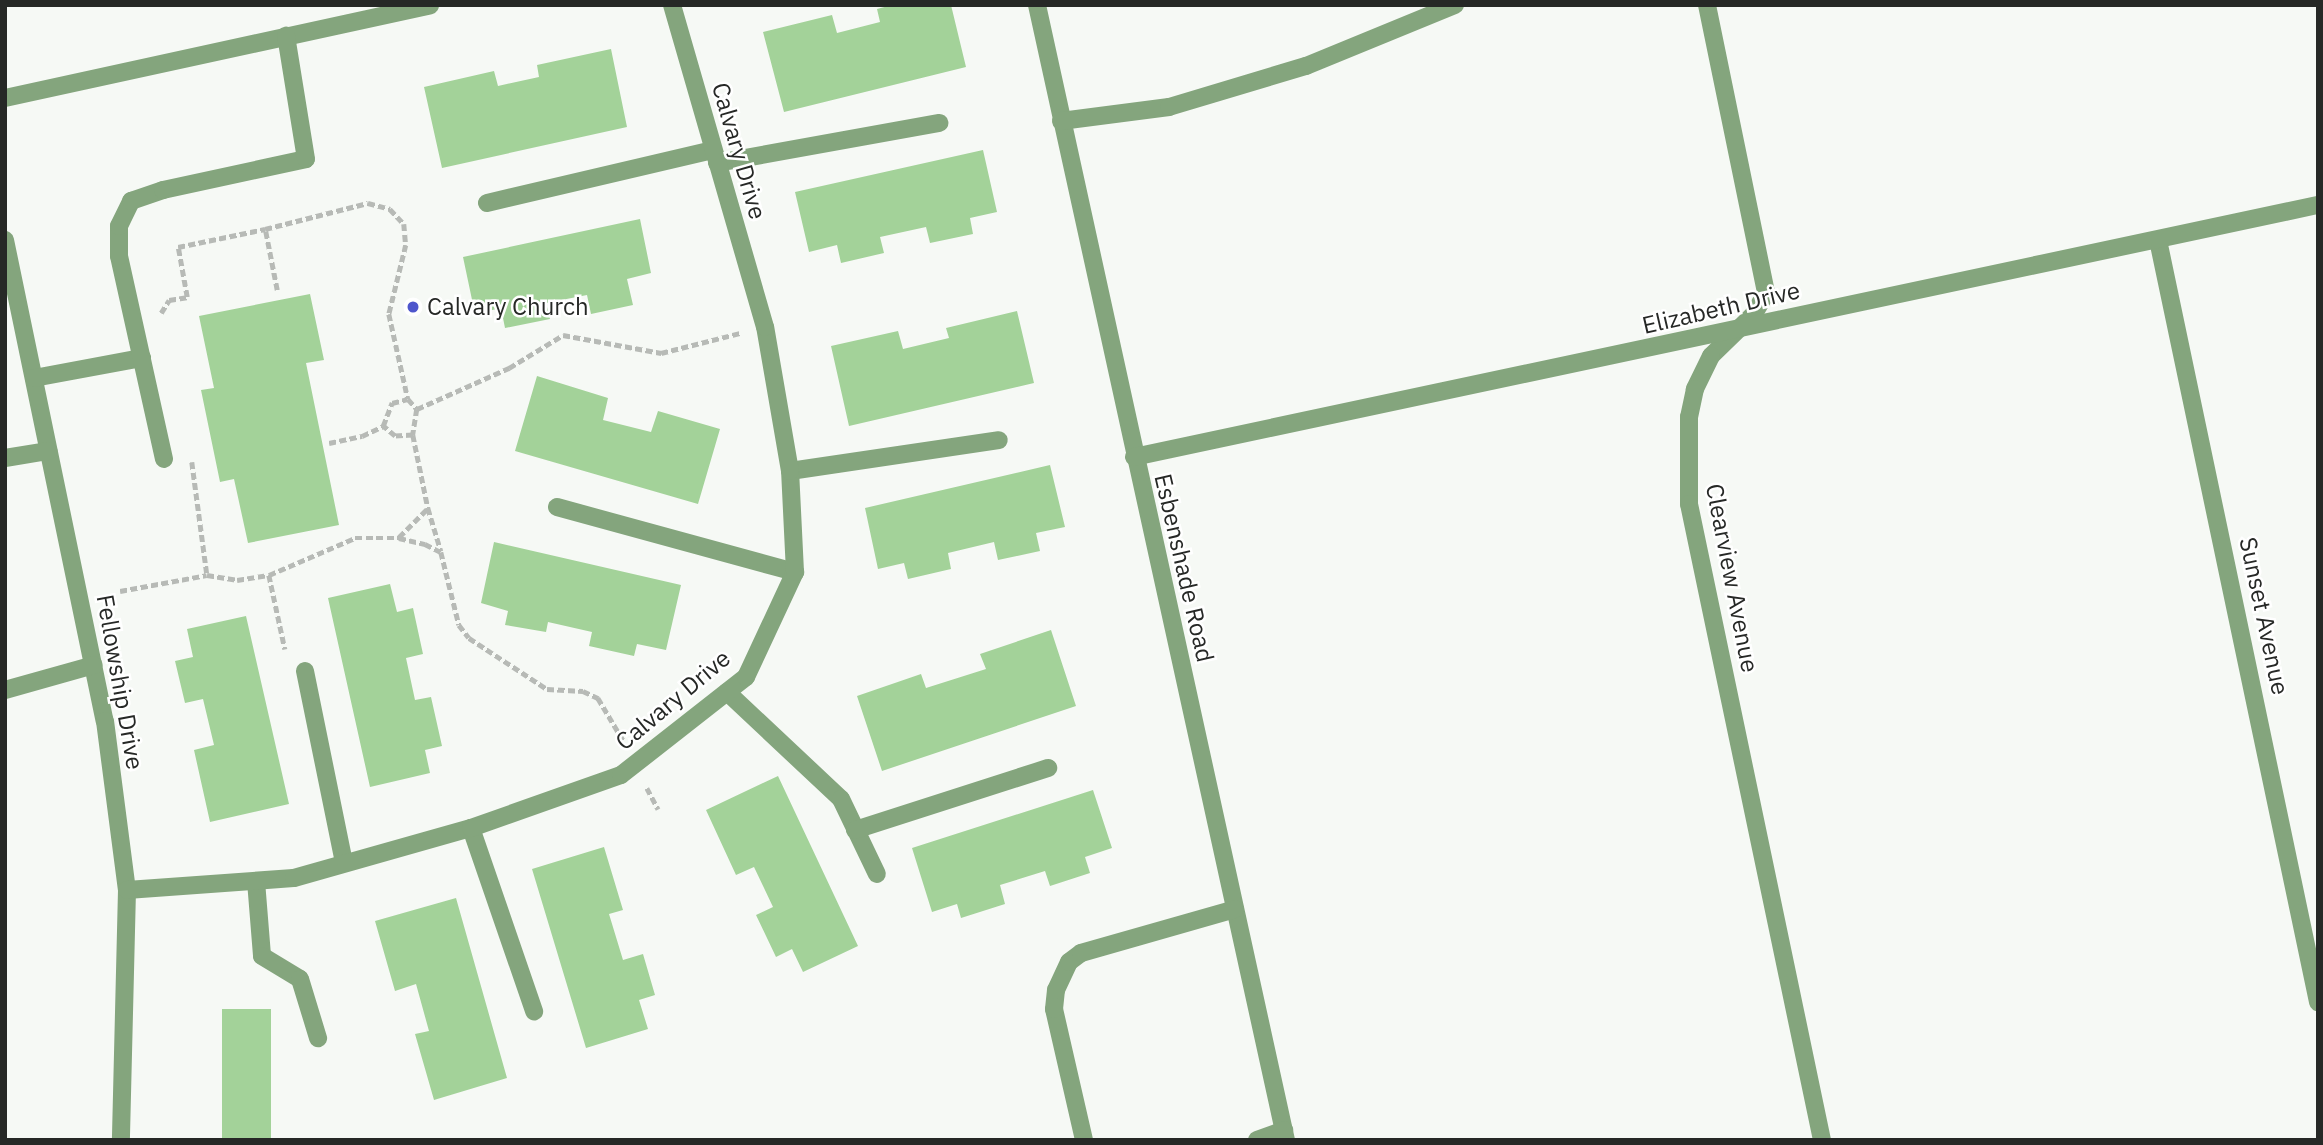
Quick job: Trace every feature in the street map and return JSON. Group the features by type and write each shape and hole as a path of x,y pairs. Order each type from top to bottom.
{"street":[{"path":"5,98 430,5"},
{"name":"Calvary Drive","path":"127,890 294,878 471,828 621,775 746,677 795,572 790,471 765,327 672,5"},
{"name":"Esbenshade Road","path":"1037,5 1134,457 1285,1135"},
{"path":"1061,121 1168,107 1306,65 1455,5"},
{"name":"Clearview Avenue","path":"1707,5 1766,293 1754,314 1711,356 1695,389 1689,417 1689,504 1822,1140"},
{"path":"164,459 119,256 119,226 131,201 163,190 306,159 286,36"},
{"path":"487,203 715,157 939,123"},
{"name":"Elizabeth Drive","path":"1134,457 2318,205"},
{"name":"Fellowship Drive","path":"5,240 94,665 127,890 121,1140"},
{"name":"Sunset Avenue","path":"2158,240 2318,1002"},
{"path":"34,378 142,358"},
{"path":"790,471 999,440"},
{"path":"5,458 48,451"},
{"path":"557,507 795,572"},
{"path":"5,690 94,665"},
{"path":"305,671 345,863"},
{"path":"727,692 841,799 877,874"},
{"path":"855,830 1048,768"},
{"path":"471,828 534,1011"},
{"path":"256,881 262,956 299,979 318,1038"},
{"path":"1084,1140 1054,1009 1056,990 1069,962 1081,953 1235,909"},
{"path":"1257,1140 1285,1135"}],"path":[{"path":"160,316 169,300 187,296 178,247 368,203 390,209 404,225 406,245 389,314 408,399 417,409"},
{"path":"265,229 277,290"},
{"path":"417,409 509,368 563,335 661,353 765,327"},
{"path":"329,443 362,436 383,426 392,403 408,399"},
{"path":"417,409 413,435 428,509 459,625 469,638 537,684 598,698 658,809"},
{"path":"383,426 395,436 413,435"},
{"path":"190,453 201,508 207,575"},
{"path":"399,538 428,509"},
{"path":"120,591 207,575 237,580 269,575 355,538 399,538 441,552"},
{"path":"269,575 285,649"}],"building":[{"path":"892,5 951,5 966,67 784,112 763,32 832,15 837,33 880,22 877,9"},
{"path":"611,49 627,127 442,168 424,87 494,71 498,86 539,77 537,65"},
{"path":"983,150 997,212 970,218 973,234 930,243 926,227 880,237 884,253 841,263 837,245 809,252 795,192"},
{"path":"640,219 651,273 627,279 633,305 591,314 587,295 546,303 550,319 505,328 501,308 475,314 463,257"},
{"path":"310,294 324,360 306,363 339,525 248,543 234,479 220,482 201,390 214,388 199,316"},
{"path":"1017,311 1034,383 849,426 831,346 898,331 903,349 949,338 946,328"},
{"path":"537,376 608,398 603,420 651,432 658,411 720,429 698,504 515,451"},
{"path":"1050,465 1065,527 1036,533 1040,551 998,560 994,542 948,553 951,569 908,579 904,563 878,569 865,508"},
{"path":"494,542 681,585 666,650 637,644 634,656 589,646 592,632 548,622 546,632 505,625 508,611 481,603"},
{"path":"390,584 397,612 413,608 423,654 406,658 415,700 431,697 442,746 425,750 430,773 370,787 328,598"},
{"path":"246,616 289,804 210,822 194,750 214,745 203,699 185,703 175,661 193,657 187,629"},
{"path":"1051,630 1076,706 882,771 857,696 921,674 926,688 986,669 980,654"},
{"path":"778,776 858,946 803,972 792,949 776,957 756,915 773,907 754,867 736,875 706,810"},
{"path":"1093,790 1112,848 1085,857 1090,873 1050,886 1045,871 1000,885 1005,904 961,918 957,904 932,912 912,848"},
{"path":"604,847 623,910 609,914 623,960 643,954 655,995 639,1000 648,1029 586,1048 532,869"},
{"path":"456,898 507,1078 434,1100 415,1034 429,1031 416,984 395,991 375,921"},
{"path":"222,1009 271,1009 271,1140 222,1140"}],"place":[{"name":"Calvary Church","path":"413,307"}]}
